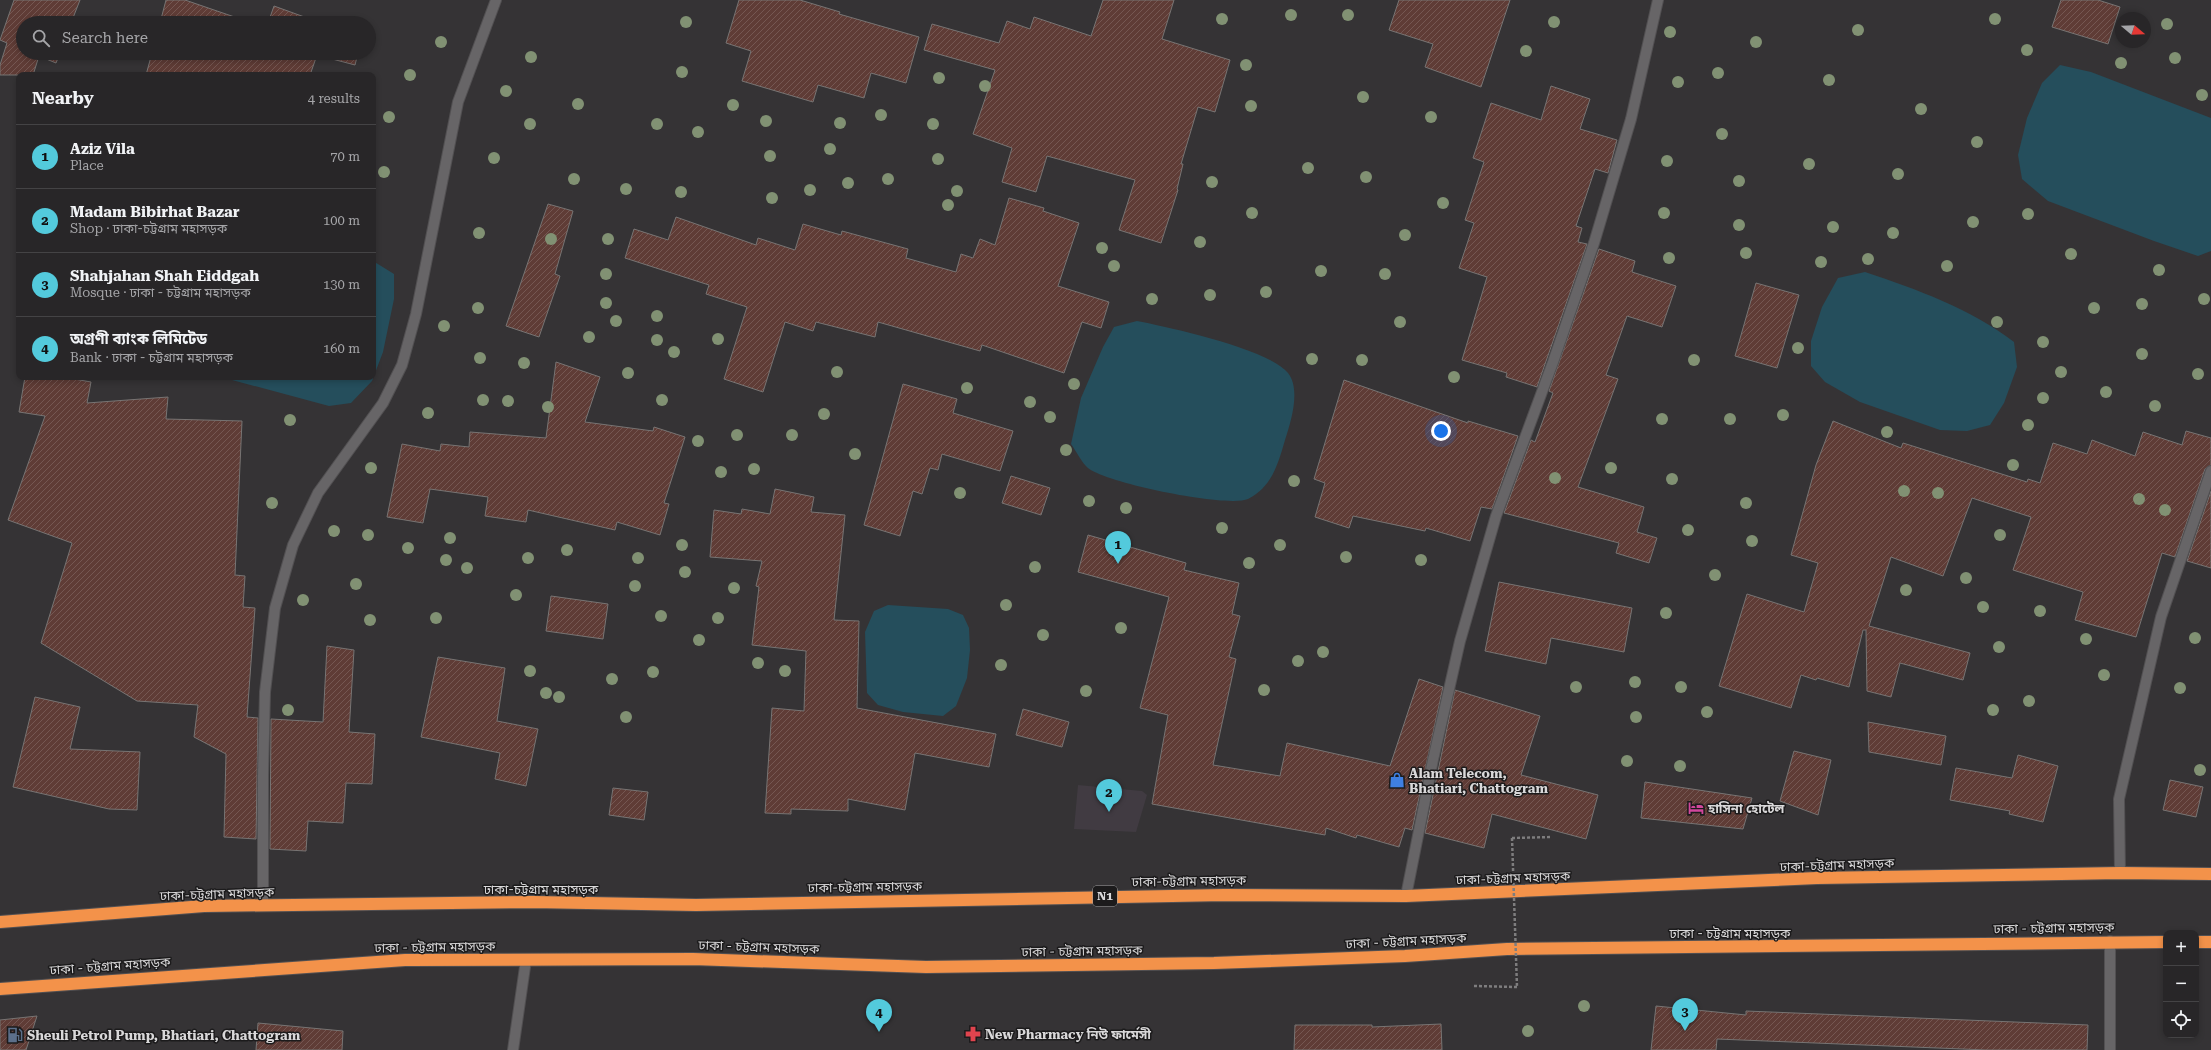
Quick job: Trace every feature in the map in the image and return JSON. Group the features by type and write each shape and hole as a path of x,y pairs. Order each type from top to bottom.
{"highway":[{"name":"ঢাকা-চট্টগ্রাম মহাসড়ক","path":"0,922 204,906 533,902 696,905 1224,894 1406,896 1817,878 2120,873 2211,874"},
{"name":"ঢাকা - চট্টগ্রাম মহাসড়ক","path":"0,989 406,960 693,959 926,967 1214,963 1404,956 1507,948 1807,947 2110,941 2163,942"},
{"path":"2199,942 2211,942"}],"street":[{"path":"264,905 263,776 265,692 275,608 293,545 318,493 383,403 402,365 416,314 458,102 496,0"},
{"path":"1406,896 1433,760 1460,641 1496,516 1553,362 1594,243 1631,119 1658,0"},
{"path":"2120,873 2119,799 2161,617 2211,471"},
{"path":"2110,941 2110,1050"},
{"path":"513,1050 526,960"}],"path":[{"path":"1474,986 1516,987 1512,838 1552,837"}],"shaded area":[{"path":"1078,785 1142,791 1147,795 1136,832 1074,829"}],"water":[{"path":"2060,65 2091,72 2211,118 2211,251 2198,256 2048,201 2022,179 2018,155 2027,118 2042,83"},
{"path":"376,263 394,274 394,299 383,352 376,370"},
{"path":"1865,272 1904,285 1942,301 1980,320 2014,342 2017,367 2004,403 1990,425 1967,431 1940,430 1860,402 1825,382 1811,366 1811,341 1822,307 1838,278"},
{"path":"1137,321 1217,340 1261,356 1277,364 1288,373 1294,388 1294,406 1290,424 1277,466 1263,488 1256,494 1248,499 1236,501 1217,500 1141,487 1099,474 1088,468 1081,460 1071,444 1081,398 1103,347 1114,327"},
{"path":"232,380 372,380 351,403 329,406"},
{"path":"888,605 948,609 963,615 969,628 970,650 967,678 956,706 943,716 903,712 878,705 867,693 865,632 874,611"}],"building":[{"path":"14,0 80,0 74,16 16,16 16,60 38,60 34,72 16,72 16,75 0,75 0,65 7,43 0,40"},
{"path":"166,0 185,0 232,16 162,16"},
{"path":"739,0 800,0 840,12 839,14 919,37 906,83 871,73 864,98 818,85 813,102 742,81 751,51 726,43"},
{"path":"1103,0 1174,0 1162,39 1230,60 1215,112 1198,107 1181,164 1183,164 1178,190 1161,243 1119,230 1135,180 1047,156 1036,192 1002,182 1012,148 973,134 995,70 924,50 932,24 999,43 1007,21 1030,29 1034,17 1091,36"},
{"path":"1399,0 1510,0 1481,87 1425,67 1433,44 1389,30"},
{"path":"2061,0 2098,0 2120,7 2118,12 2115,12 2115,22 2108,44 2052,27"},
{"path":"274,6 302,16 270,16"},
{"path":"49,60 57,60 56,63"},
{"path":"150,60 315,60 311,72 147,72"},
{"path":"336,60 356,60 355,65"},
{"path":"1551,86 1590,99 1580,129 1617,140 1608,173 1595,169 1576,226 1582,228 1578,242 1587,244 1537,387 1506,377 1507,373 1462,360 1487,277 1459,268 1474,223 1465,220 1484,162 1473,158 1491,103 1541,120"},
{"path":"1009,198 1044,208 1043,211 1079,223 1058,286 1109,302 1101,328 1082,322 1064,373 982,345 980,351 878,322 875,337 816,322 813,331 785,322 763,392 724,379 747,307 706,294 709,285 625,258 634,229 668,240 676,217 756,245 758,238 795,250 803,224 841,235 842,231 908,249 906,258 956,272 961,254 973,258 980,239 995,245"},
{"path":"548,204 573,211 555,274 560,276 539,337 506,326"},
{"path":"1599,249 1635,261 1632,272 1676,286 1662,327 1627,316 1606,375 1618,379 1578,487 1644,507 1637,532 1657,538 1649,563 1616,553 1619,543 1504,513 1531,440 1535,442 1553,393 1549,391"},
{"path":"1756,283 1799,295 1777,368 1735,356"},
{"path":"556,362 600,377 585,422 653,431 654,427 685,437 664,503 669,504 660,535 617,522 615,530 528,510 526,522 485,516 488,497 430,489 423,523 387,517 402,444 440,451 441,444 469,447 470,432 546,438"},
{"path":"24,380 80,380 91,382 87,403 168,397 166,419 242,421 235,575 245,576 243,607 255,608 247,717 258,718 256,839 224,837 226,754 194,737 198,705 137,701 41,643 72,543 8,520 45,416 19,412"},
{"path":"1344,380 1468,423 1468,421 1518,436 1492,509 1481,507 1470,541 1426,528 1425,531 1353,516 1349,528 1315,517 1325,483 1314,479"},
{"path":"903,384 957,399 953,413 1013,431 1000,471 942,454 938,470 930,468 922,494 913,491 900,536 864,525"},
{"path":"1833,421 1901,448 1903,443 2027,482 2028,479 2040,483 2053,443 2087,454 2092,440 2135,456 2143,432 2182,445 2186,431 2211,438 2211,465 2205,469 2175,557 2162,553 2136,637 2075,620 2083,592 2013,570 2031,517 1972,498 1943,576 1891,557 1869,626 1970,653 1963,680 1900,663 1891,697 1867,691 1866,630 1863,630 1849,687 1817,678 1816,680 1801,675 1791,708 1719,686 1747,594 1804,612 1818,563 1791,555 1816,465"},
{"path":"1011,476 1050,488 1041,515 1002,503"},
{"path":"775,489 814,497 811,512 845,515 834,620 859,621 857,708 996,734 989,767 915,753 905,810 848,799 848,811 791,809 791,814 765,813 772,708 804,711 806,651 752,645 759,587 756,586 762,561 710,557 714,510 741,514 742,509 770,514"},
{"path":"2211,491 2211,568 2187,561"},
{"path":"1088,535 1186,563 1184,570 1239,583 1232,614 1240,616 1229,657 1236,659 1213,765 1280,776 1287,743 1390,766 1419,679 1443,687 1412,830 1405,828 1399,847 1357,835 1356,838 1326,828 1325,835 1152,804 1168,715 1140,708 1169,597 1078,572"},
{"path":"1499,582 1632,608 1624,652 1551,638 1546,664 1485,651"},
{"path":"551,596 608,604 603,639 546,631"},
{"path":"327,646 354,650 349,732 375,734 372,784 346,783 343,823 308,821 306,851 270,849 271,719 323,722"},
{"path":"438,657 505,668 497,721 538,729 526,786 495,779 500,753 421,737"},
{"path":"1455,690 1540,716 1521,775 1598,795 1586,839 1492,814 1484,848 1425,833"},
{"path":"35,697 80,707 70,749 140,752 137,810 109,809 13,787"},
{"path":"1023,709 1069,722 1062,747 1016,735"},
{"path":"1868,722 1946,736 1941,765 1869,752"},
{"path":"1794,751 1831,760 1818,815 1780,801"},
{"path":"2018,755 2058,766 2043,822 2009,814 2010,811 1950,800 1956,768 2012,778"},
{"path":"2170,780 2203,787 2196,817 2163,810"},
{"name":"হাসিনা হোটেল","path":"1645,782 1752,798 1743,829 1641,818"},
{"path":"613,788 648,792 644,820 609,815"},
{"path":"1656,1006 1746,1015 1746,1011 2088,1025 2087,1050 1987,1050 1717,1039 1716,1050 1651,1050"},
{"name":"Sheuli Petrol Pump, Bhatiari, Chattogram","path":"37,1016 26,1050 0,1050 0,1020"},
{"path":"258,1023 343,1031 342,1050 256,1050"},
{"path":"1441,1024 1442,1050 1294,1050 1295,1025 1372,1025 1372,1027"}],"place":[{"name":"Aziz Vila","path":"1118,564"},
{"name":"Alam Telecom, Bhatiari, Chattogram","path":"1397,780"},
{"name":"হাসিনা হোটেল","path":"1696,808"},
{"name":"Madam Bibirhat Bazar","path":"1109,812"},
{"name":"Shahjahan Shah Eiddgah","path":"1685,1031"},
{"name":"অগ্রণী ব্যাংক লিমিটেড","path":"879,1032"},
{"name":"New Pharmacy নিউ ফার্মেসী","path":"973,1034"},
{"name":"Sheuli Petrol Pump, Bhatiari, Chattogram","path":"15,1035"}]}
